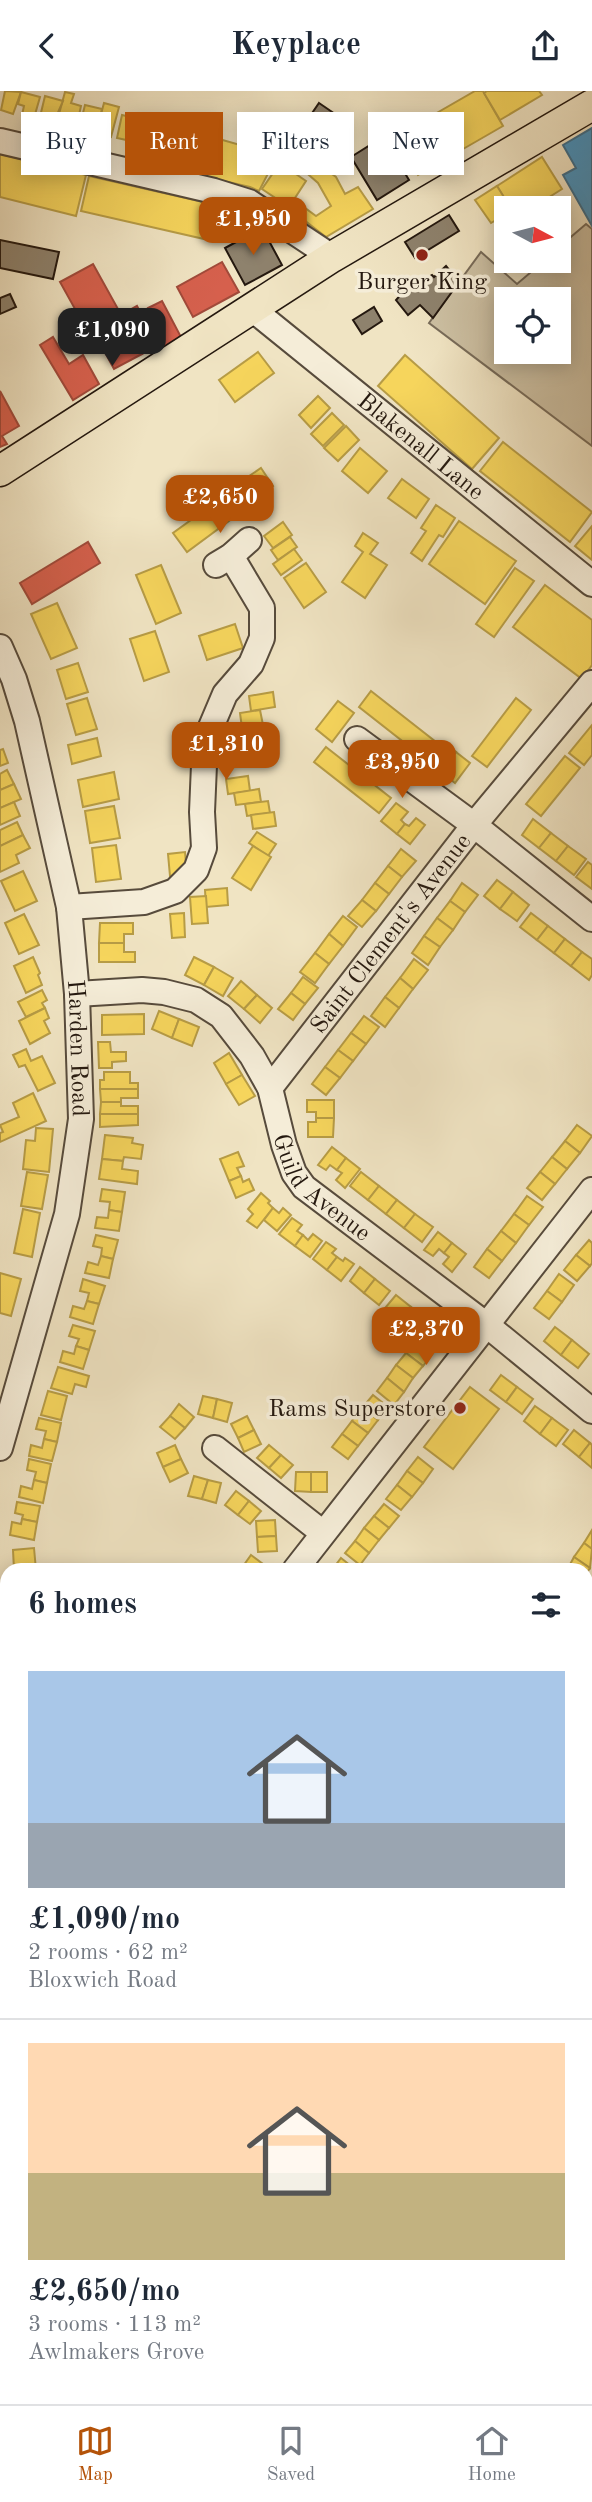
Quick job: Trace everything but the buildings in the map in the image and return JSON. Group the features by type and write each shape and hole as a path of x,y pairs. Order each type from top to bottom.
{"main road":[{"path":"0,471 332,257 592,105"}],"street":[{"path":"0,141 214,191 249,202 332,257"},
{"name":"Blakenall Lane","path":"251,308 592,584"},
{"path":"69,907 144,902 175,891 196,870 204,848 204,765 211,727 225,694 251,664 262,638 262,608 232,554"},
{"name":"Harden Road","path":"0,647 14,679 26,721 69,907 81,1054 81,1119 76,1166 66,1214 0,1448"},
{"name":"Saint Clement's Avenue","path":"270,1088 474,825 592,683"},
{"path":"357,739 474,825 592,919"},
{"name":"Guild Avenue","path":"77,994 142,990 164,992 195,1000 221,1016 252,1056 270,1088 284,1145 294,1173 304,1187 488,1326 592,1411"},
{"path":"300,1563 592,1191"},
{"path":"215,1448 323,1533"}],"shaded area":[{"path":"586,224 592,229 592,446 429,323 481,252 494,264 494,273 505,273 517,284 530,273 571,273 571,237"}],"place":[{"name":"Burger King","path":"422,255"},
{"name":"Rams Superstore","path":"460,1408"}]}
